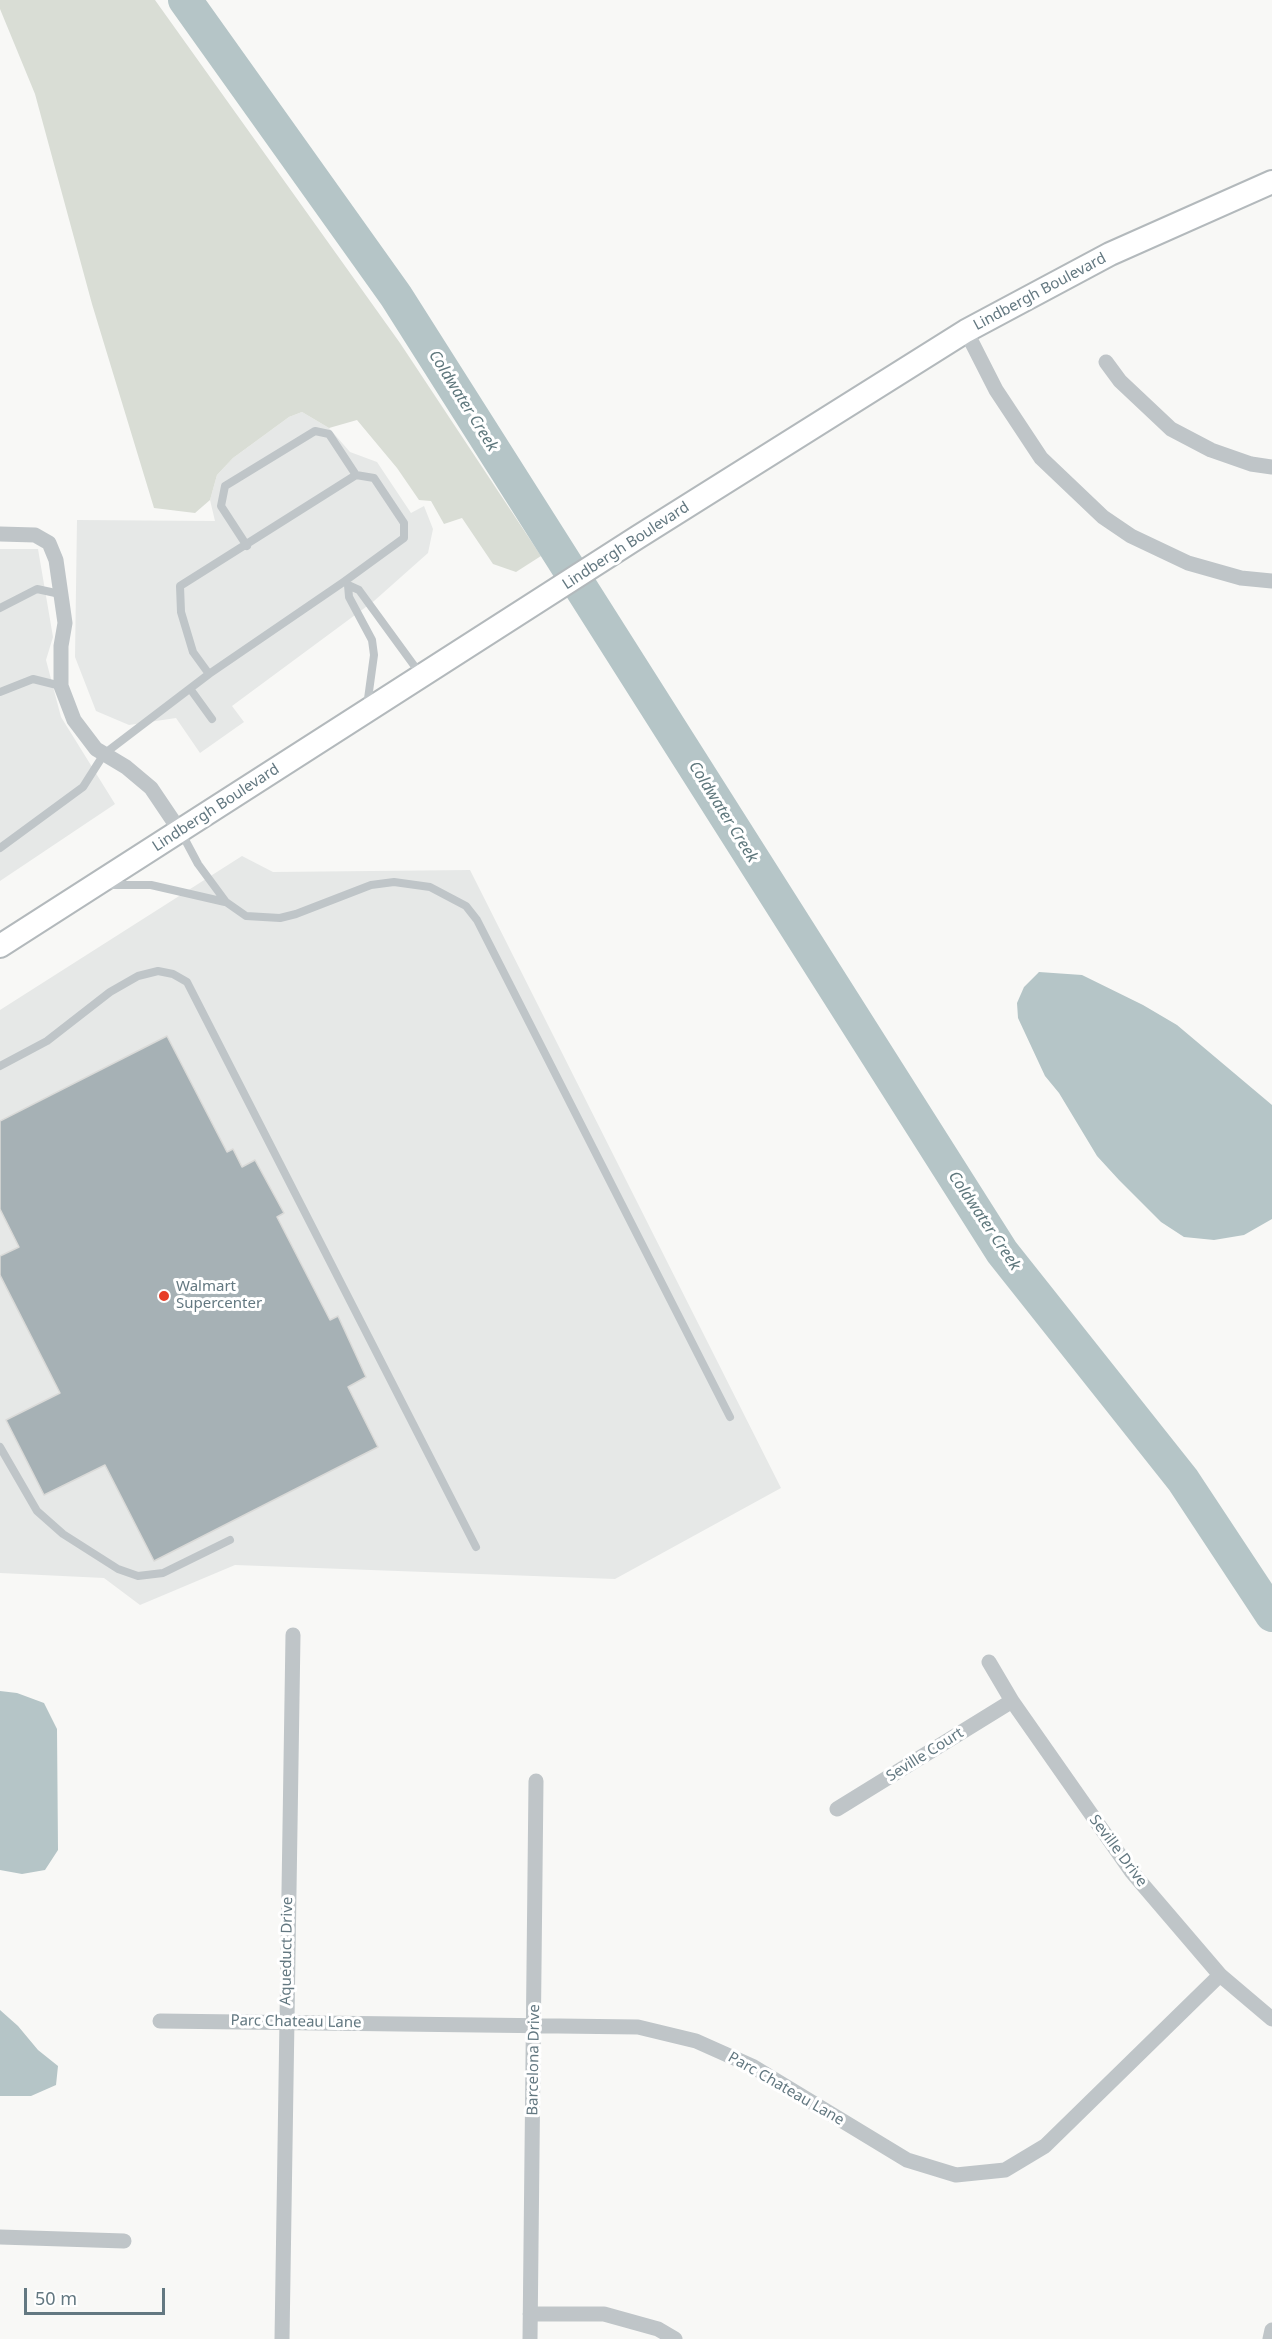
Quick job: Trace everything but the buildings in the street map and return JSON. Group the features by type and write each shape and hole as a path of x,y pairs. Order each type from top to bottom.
{"main road":[{"name":"Lindbergh Boulevard","path":"0,946 638,537 966,331 1110,254 1272,182"}],"street":[{"path":"966,331 996,390 1041,458 1103,517 1131,536 1188,563 1241,578 1272,581"},
{"path":"1106,362 1120,381 1171,429 1211,450 1251,464 1272,467"},
{"path":"0,534 35,534 49,543 56,560 65,623 61,646 61,686 74,720 96,749 126,767 151,788 180,831"},
{"name":"Aqueduct Drive","path":"282,2339 293,1635"},
{"name":"Seville Drive","path":"989,1662 1012,1701 1131,1871 1220,1975 1272,2019"},
{"name":"Seville Court","path":"837,1809 1012,1701"},
{"name":"Barcelona Drive","path":"530,2339 536,1781"},
{"name":"Parc Chateau Lane","path":"160,2021 638,2027 696,2041 752,2066 907,2160 956,2175 1005,2170 1045,2146 1220,1975"},
{"path":"0,2237 124,2241"},
{"path":"530,2314 604,2314 658,2329 675,2339"},
{"path":"1270,2339 1272,2330"}],"lane":[{"path":"247,546 221,506 225,486 315,431 329,434 356,475"},
{"path":"0,837 2,847 83,787 104,754 191,690 209,674 347,583 404,538 404,523 374,478 356,475 247,546 180,586 181,612 193,652 209,674"},
{"path":"347,583 359,590 422,676"},
{"path":"347,583 349,597 372,640 374,655 367,711"},
{"path":"0,608 37,589 60,594"},
{"path":"0,692 33,679 61,686"},
{"path":"191,690 212,719"},
{"path":"180,831 198,864 226,902 246,916 280,918 371,885 394,882 430,887 466,906 477,920 730,1417"},
{"path":"96,885 151,885 226,902"},
{"path":"0,1066 47,1041 110,992 138,976 158,971 173,974 187,982 476,1547"},
{"path":"0,1447 37,1510 63,1534 118,1569 138,1576 163,1573 230,1540"}],"shaded area":[{"path":"0,0 155,0 400,343 541,556 516,572 493,564 462,518 444,524 431,501 419,500 397,468 357,420 329,428 302,412 289,417 233,458 217,475 210,500 195,513 154,508 92,304 35,94 0,9"},
{"path":"302,412 329,428 350,452 377,462 411,513 424,506 433,529 428,553 374,601 232,706 244,722 200,753 176,718 129,725 96,711 75,657 77,520 215,521 210,500 217,475 233,458 289,417"},
{"path":"0,549 38,549 53,637 46,660 61,717 115,804 0,881"},
{"path":"242,856 273,872 470,870 781,1488 615,1579 235,1565 140,1605 104,1578 0,1573 0,1010"},
{"path":"1039,972 1082,975 1143,1005 1177,1025 1272,1105 1272,1219 1244,1235 1214,1240 1184,1237 1161,1222 1119,1180 1097,1156 1059,1093 1045,1076 1018,1018 1017,1003 1024,987"},
{"path":"0,1691 17,1693 44,1703 57,1729 58,1850 45,1870 22,1874 0,1870"},
{"path":"0,2010 18,2026 38,2050 58,2066 56,2085 31,2096 0,2096"}],"waterway":[{"name":"Coldwater Creek","path":"185,0 396,296 1002,1252 1183,1480 1272,1615"}],"place":[{"name":"Walmart Supercenter","path":"164,1296"}]}
